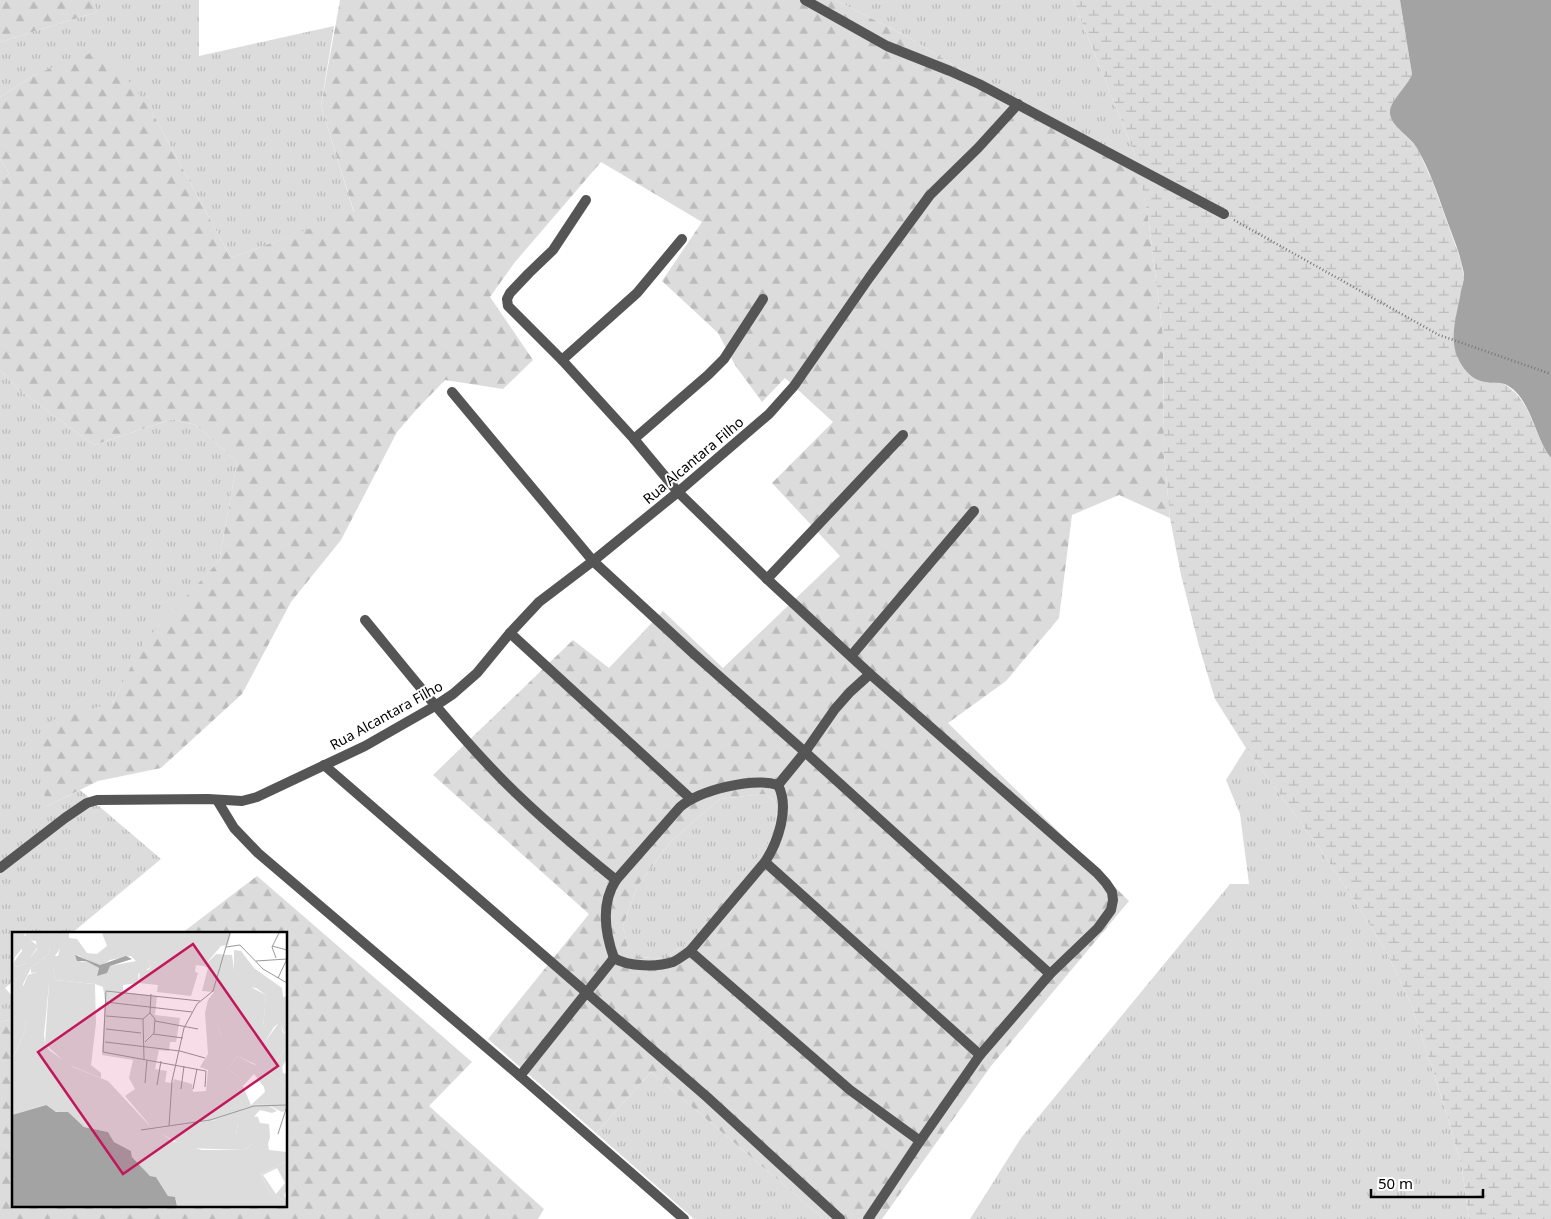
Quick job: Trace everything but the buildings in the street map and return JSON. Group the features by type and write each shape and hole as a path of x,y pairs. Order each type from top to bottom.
{"street":[{"path":"805,0 887,46 965,77 1018,104 1224,214"},
{"name":"Rua Alcantara Filho","path":"0,868 87,803 108,799 242,801 257,797 365,746 435,706 470,680 538,602 593,561 678,492 769,414 794,386 868,278 930,195 978,148 1018,104"},
{"path":"586,200 553,250 510,293 507,299 508,306 562,360 634,439 678,492 767,579 870,674 1097,873 1112,892 1111,910 1098,928 1050,974 980,1055 868,1219"},
{"path":"562,360 637,293 682,239"},
{"path":"634,439 724,359 763,298"},
{"path":"452,392 593,561 1050,974"},
{"path":"767,579 903,435"},
{"path":"851,656 974,511"},
{"path":"366,620 435,706 494,771 575,847 616,880"},
{"path":"510,633 691,799"},
{"path":"778,785 805,752 835,709 870,674"},
{"path":"324,765 707,1097 840,1219"},
{"path":"749,782 769,782 778,785 782,799 780,831 775,844 765,862 690,951 672,962 645,966 626,963 614,958 606,912 607,897 610,889 680,807 691,799 724,787 749,782"},
{"path":"217,800 234,828 258,853 520,1076 684,1219"},
{"path":"765,862 980,1055"},
{"path":"690,951 850,1090 920,1141"},
{"path":"520,1076 614,958"}],"path":[{"path":"1224,214 1439,335 1551,374"}],"green space":[{"path":"0,0 93,0 97,12 0,42"},
{"path":"93,0 199,0 199,56 334,26 321,106 354,213 231,258 152,112 36,74 0,97 0,42 97,12"},
{"path":"340,0 835,0 906,36 1018,104 1137,164 1148,216 1163,335 1164,453 1170,518 1119,495 1072,515 1059,618 1006,681 948,723 1129,901 991,1066 882,1219 824,1219 651,1072 596,1133 488,1039 589,914 433,775 573,640 609,668 663,611 723,668 840,556 772,483 833,422 785,378 762,402 735,365 718,333 662,281 702,222 601,162 515,262 490,297 533,360 503,389 445,380 417,409 397,432 341,540 291,602 242,694 161,768 98,781 45,807 42,723 112,703 144,642 219,561 237,462 196,425 173,419 94,445 19,390 0,370 0,187 9,173 0,159 0,97 36,74 104,48 152,112 231,258 354,212 321,106","holes":["765,794 778,804 776,818 768,843 689,941 664,959 640,957 628,949 623,926 637,887 670,842 720,799"]},
{"path":"835,0 1073,0 1134,152 1137,164 1018,104 906,36"},
{"path":"1073,0 1400,0 1412,74 1394,104 1390,116 1395,125 1417,147 1433,183 1461,261 1464,277 1454,332 1500,382 1519,397 1551,458 1551,1219 1469,1219 1462,1168 1446,1112 1412,1006 1387,953 1320,849 1246,748 1215,699 1181,575 1170,518 1164,453 1163,335 1148,216 1134,152"},
{"path":"0,159 9,173 0,187"},
{"path":"0,370 19,390 94,445 173,419 196,425 237,462 219,561 145,642 112,703 45,807 80,790 161,859 73,932 12,932 12,983 5,988 12,996 12,1019 0,1022"},
{"path":"1246,748 1320,849 1387,953 1412,1006 1446,1112 1462,1168 1469,1219 970,1219 1021,1138 1230,884 1249,884 1240,814 1226,780"},
{"path":"765,794 778,804 769,843 689,941 664,959 640,957 628,950 623,926 637,887 670,842 720,799"},
{"path":"257,876 472,1062 429,1106 544,1209 538,1219 0,1219 0,1022 12,1019 12,1206 288,1206 288,932 183,932"},
{"path":"651,1072 824,1219 694,1219 596,1133"}],"shaded area":[{"path":"1400,0 1551,0 1551,458 1527,407 1516,392 1503,383 1481,381 1473,377 1462,365 1455,350 1455,324 1464,276 1459,255 1436,189 1425,164 1414,144 1393,122 1390,113 1392,104 1412,74"}]}
